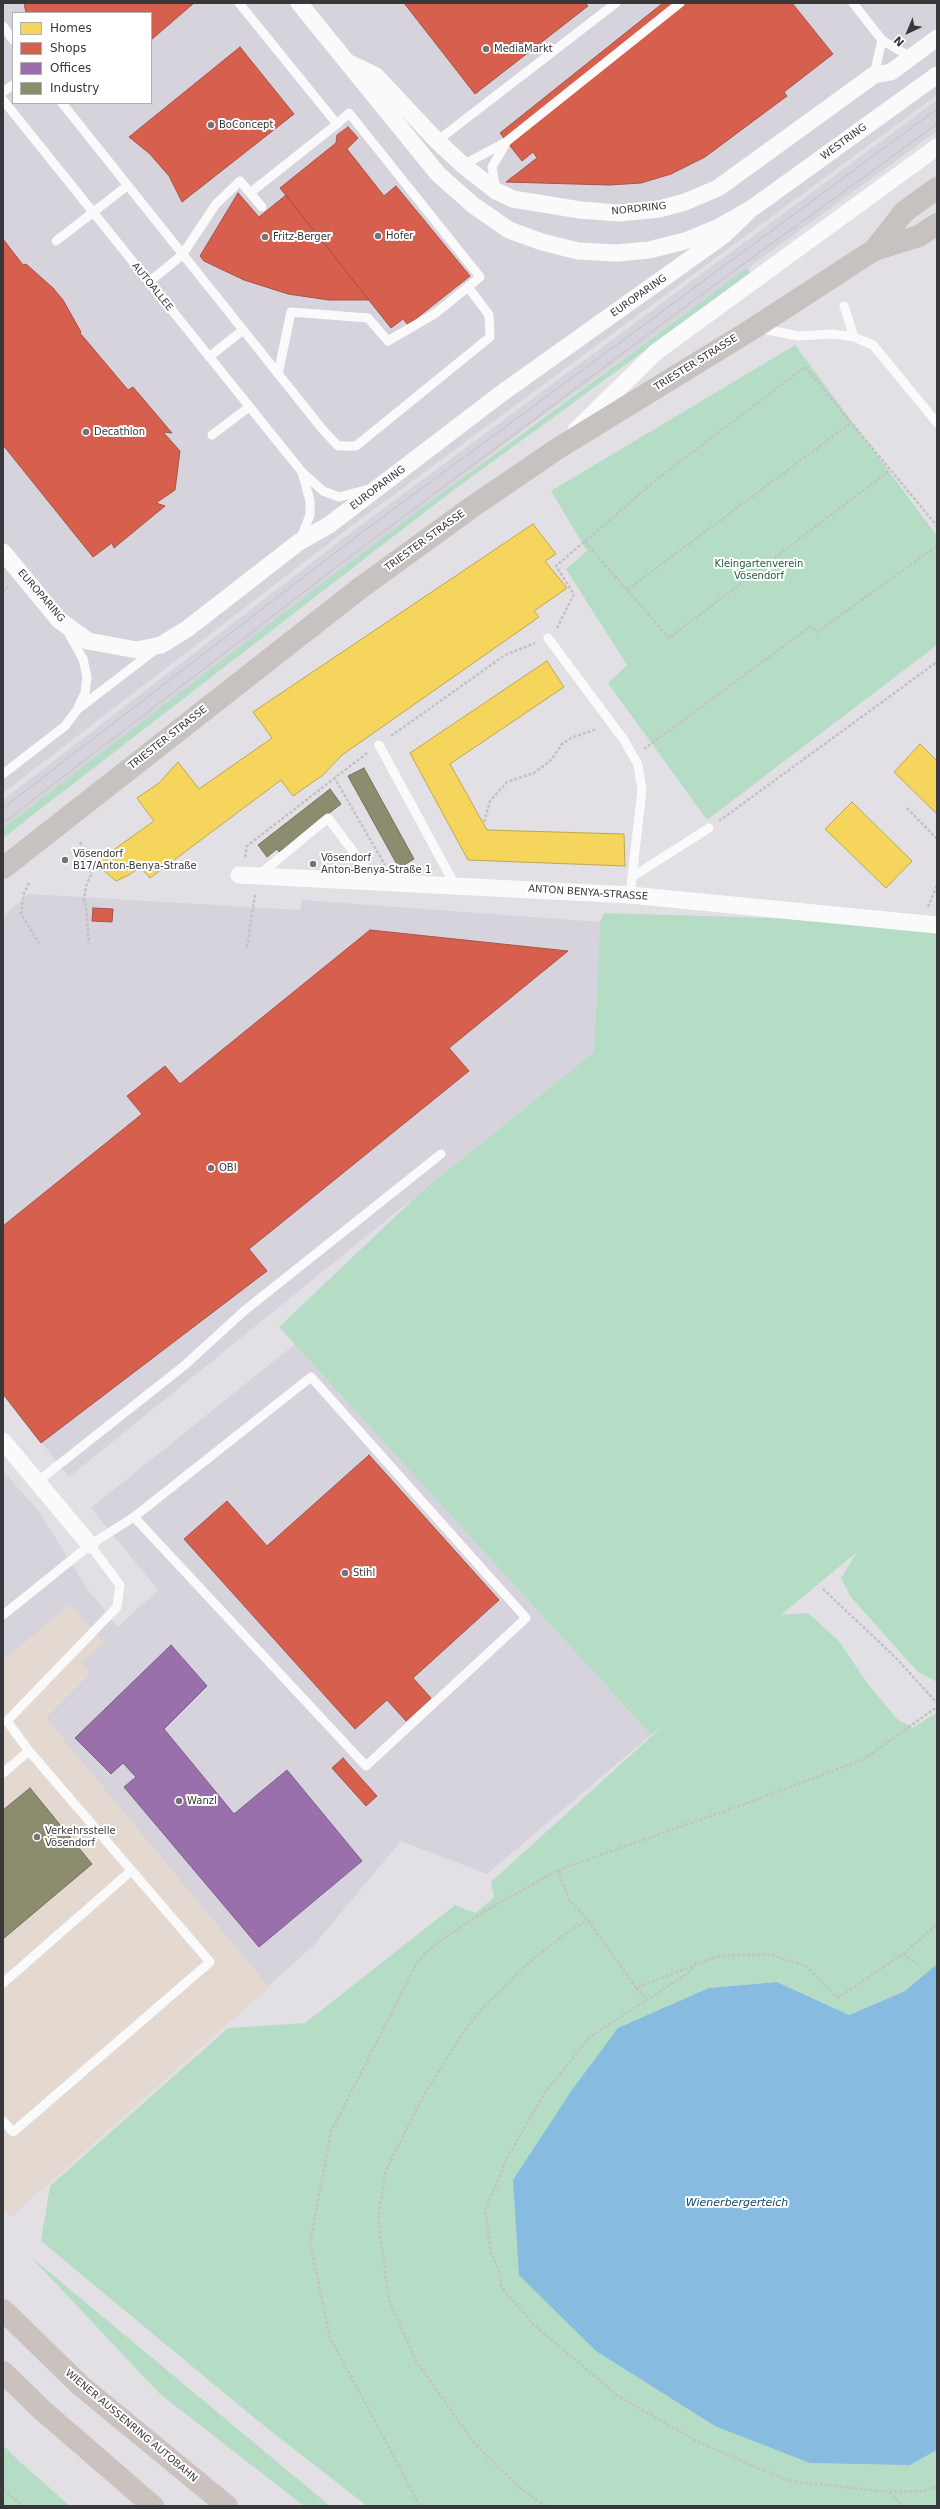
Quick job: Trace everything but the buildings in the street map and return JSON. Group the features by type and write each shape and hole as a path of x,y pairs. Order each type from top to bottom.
{"highway":[{"name":"WIENER AUSSENRING AUTOBAHN","path":"3,2310 80,2385 227,2506"},
{"path":"3,2372 42,2410 153,2506"}],"main road":[{"name":"TRIESTER STRASSE","path":"874,250 904,212 937,188"},
{"name":"TRIESTER STRASSE","path":"3,868 359,589 557,449 754,328 874,250 919,236 937,224"}],"street":[{"name":"NORDRING","path":"299,3 438,174 473,205 509,230 542,242 578,251 617,253 649,250 684,241 719,228 751,209"},
{"name":"NORDRING","path":"344,60 376,76 437,141 463,165 496,191 513,199 580,210 619,213 659,209 685,202 718,188 874,75 891,72 912,58 937,38"},
{"name":"WESTRING","path":"751,209 937,75"},
{"path":"557,449 656,352 937,147"},
{"name":"EUROPARING","path":"3,552 59,620 88,641 107,646 137,650 161,645 187,629 299,542 329,525 502,393 724,235 751,209"},
{"name":"ANTON BENYA-STRASSE","path":"239,875 630,895 867,920 937,925"},
{"path":"6,1450 37,1482 90,1545"}],"lane":[{"path":"239,3 337,124"},
{"path":"463,165 506,142 680,3"},
{"path":"853,3 882,40 912,58"},
{"path":"437,141 614,4"},
{"path":"3,26 12,39"},
{"path":"874,75 882,40"},
{"path":"3,92 12,86"},
{"name":"AUTOALLEE","path":"3,100 302,472 323,491 339,497 380,486"},
{"path":"63,104 242,330 338,446 356,446 490,336 489,315 468,287"},
{"path":"250,193 349,113 480,277 436,313 388,341 368,318 291,312 278,374"},
{"path":"496,191 492,167 506,142"},
{"path":"149,282 182,255 216,204 240,181 262,208"},
{"path":"56,241 127,186"},
{"path":"844,306 854,337"},
{"path":"754,328 798,336 832,334 854,337 873,345 937,423"},
{"path":"209,357 242,330"},
{"path":"212,436 249,407"},
{"name":"AUTOALLEE","path":"299,542 306,529 310,515 310,500 302,472"},
{"path":"3,774 65,726 77,710 85,693 87,677 83,659 59,620"},
{"path":"548,638 613,725 638,765 642,790 630,895"},
{"path":"77,710 161,645"},
{"path":"379,745 455,885"},
{"path":"257,877 328,818 377,883"},
{"path":"632,877 709,828"},
{"path":"37,1482 185,1364 244,1311 441,1154"},
{"path":"3,1615 90,1545 134,1517 311,1377 526,1618 366,1766 134,1517"},
{"path":"3,2121 13,2132 210,1962 29,1751 7,1721 117,1607 120,1585 90,1545"},
{"path":"3,1773 29,1751"},
{"path":"3,1982 131,1870"}],"path":[{"path":"548,638 560,624 574,594 556,566 656,480 804,367 937,526"},
{"path":"627,590 851,422"},
{"path":"585,542 669,638 890,470"},
{"path":"634,758 811,626 817,632 937,546"},
{"path":"709,828 937,662"},
{"path":"484,822 490,801 508,782 534,774 550,760 562,744 571,738 613,725"},
{"path":"334,777 396,884"},
{"path":"907,808 937,839"},
{"path":"80,842 92,873 86,886 84,900 86,906 89,944"},
{"path":"247,947 257,877"},
{"path":"30,883 24,893 21,914 40,942"},
{"path":"823,1590 891,1652 937,1704"},
{"path":"420,2506 330,2337 310,2243 331,2132 416,1964 433,1946 485,1911 558,1870 742,1805 864,1759 937,1707"},
{"path":"558,1870 569,1900 588,1920 636,1988 647,1999"},
{"path":"546,2506 520,2488 474,2444 416,2361 389,2300 378,2219 386,2170 423,2097 464,2031 481,2010 528,1963 568,1932 588,1920"},
{"path":"636,1988 696,1963 718,1956 767,1954 806,1966 838,1998 903,1954 937,1924"},
{"path":"903,1954 920,1966"},
{"path":"696,1963 687,1974 590,2037 545,2092 507,2158 485,2210 491,2252 500,2271 501,2287 534,2325 618,2396 698,2442 784,2479 888,2492 922,2491 937,2487"},
{"path":"3,2490 23,2506"},
{"path":"888,2492 903,2506"}],"shaded area":[{"path":"3,3 937,3 937,95 350,527 3,793"},
{"path":"937,100 937,131 524,430 3,828 3,800 349,534"},
{"path":"29,894 300,910 302,900 600,922 594,1052 69,1477 3,1394 3,916"},
{"path":"295,1344 651,1735 487,1874 401,1841 314,1945 11,2217 3,2208 3,1471 38,1510 88,1590 118,1627 158,1590 91,1508"},
{"name":"Verkehrsstelle Vösendorf","path":"70,1604 104,1643 81,1662 90,1674 46,1718 269,1987 11,2217 3,2208 3,1660"}],"green space":[{"path":"747,268 751,273 451,492 3,838 3,828 408,518"},
{"name":"Kleingartenverein Vösendorf","path":"795,345 937,536 937,645 707,820 608,683 627,665 566,569 587,551 551,491"},
{"path":"604,913 770,918 937,931 937,1682 918,1672 850,1596 841,1578 857,1552 781,1615 808,1613 838,1640 868,1684 897,1719 913,1728 937,1712 937,1964 905,1991 849,2015 777,1982 709,1988 910,2465 937,2450 937,2506 367,2506 258,2421 41,2241 50,2186 228,2028 305,2023 455,1905 475,1913 494,1898 491,1882 666,1723 651,1735 279,1327 421,1192 594,1052 600,922"},
{"path":"31,2257 330,2506 304,2506 160,2394"},
{"path":"3,2445 21,2463 70,2506 3,2506"}],"water":[{"name":"Wienerbergerteich","path":"937,1964 937,2450 910,2465 810,2463 715,2426 596,2351 519,2275 513,2180 572,2090 618,2028 709,1988 777,1982 849,2015 905,1991"}],"tram line":[{"path":"3,808 353,539 937,109"},
{"path":"3,823 360,549 713,286 937,124"}],"place":[{"name":"MediaMarkt","path":"486,49"},
{"name":"BoConcept","path":"211,125"},
{"name":"Hofer","path":"378,236"},
{"name":"Fritz-Berger","path":"265,237"},
{"name":"Decathlon","path":"86,432"},
{"name":"Vösendorf B17/Anton-Benya-Straße","path":"65,860"},
{"name":"Vösendorf Anton-Benya-Straße 1","path":"313,864"},
{"name":"OBI","path":"211,1168"},
{"name":"Stihl","path":"345,1573"},
{"name":"Wanzl","path":"179,1801"},
{"name":"Verkehrsstelle Vösendorf","path":"37,1837"}]}
